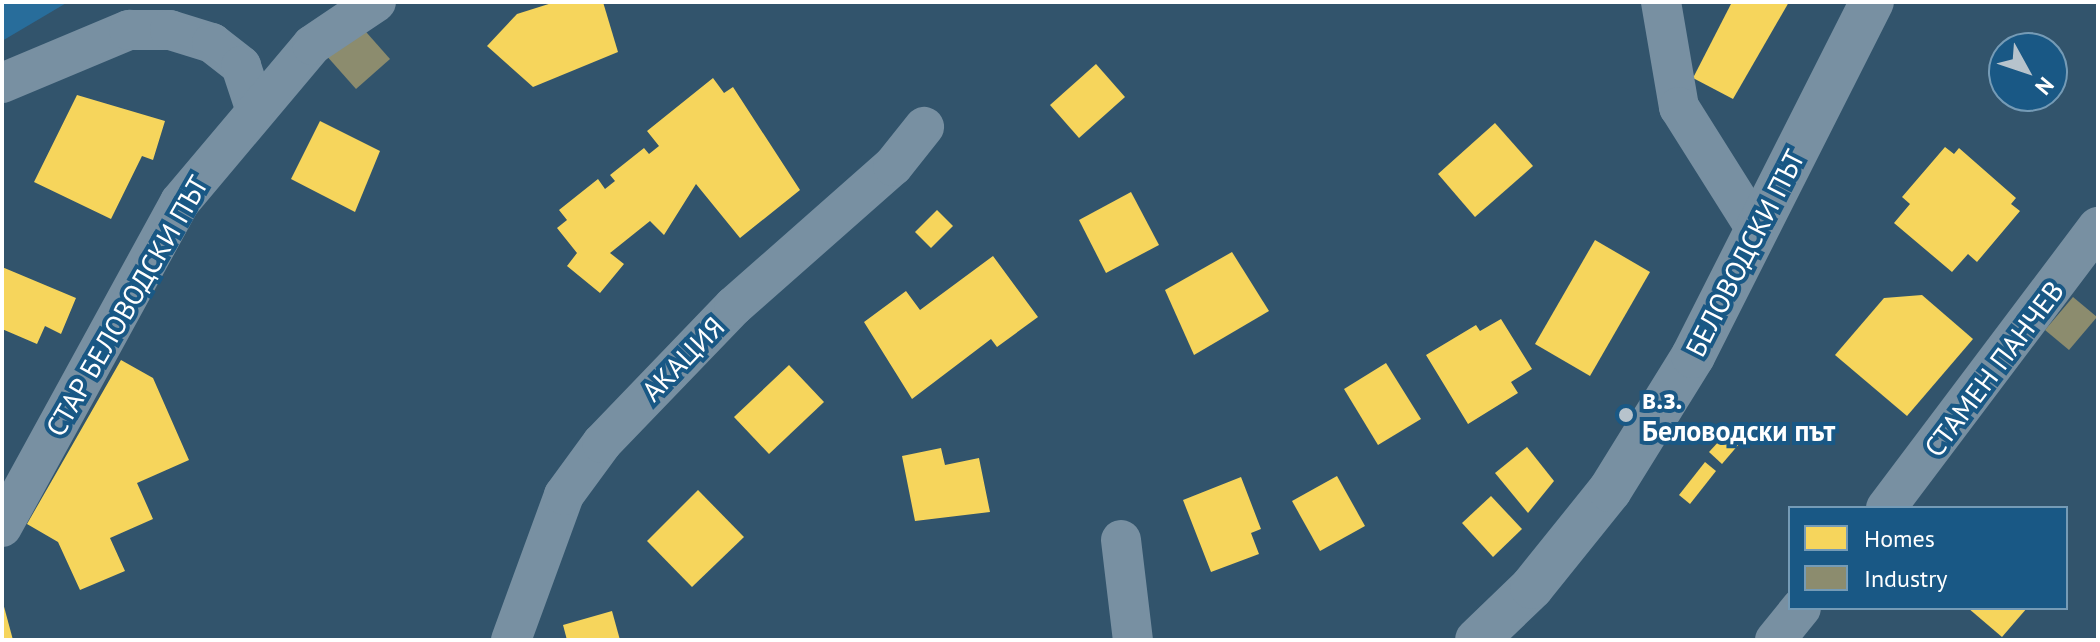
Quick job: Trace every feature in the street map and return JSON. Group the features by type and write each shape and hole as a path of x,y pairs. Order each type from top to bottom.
{"street":[{"name":"СТАР БЕЛОВОДСКИ ПЪТ","path":"2,527 180,202 254,105 312,45 376,2"},
{"path":"1661,2 1679,107 1757,231"},
{"name":"БЕЛОВОДСКИ ПЪТ","path":"1477,640 1532,587 1610,490 1693,356 1872,2"},
{"path":"2,83 129,30 170,30 212,43 241,66 254,105"},
{"name":"АКАЦИЯ","path":"511,640 564,495 602,443 734,306 893,166 924,127"},
{"name":"СТАМЕН ПАНЧЕВ","path":"1888,506 2098,227"},
{"path":"1121,540 1133,640"},
{"path":"1775,640 1799,610"}],"shaded area":[{"path":"2,2 68,2 2,41"}],"building: Homes":[{"path":"555,2 603,2 618,52 533,87 487,46 517,14"},
{"path":"1732,2 1789,2 1733,99 1693,78"},
{"path":"1096,64 1125,97 1079,138 1050,105"},
{"path":"713,78 724,93 733,87 800,190 740,238 696,184 664,235 650,221 610,253 624,264 600,293 567,266 577,253 557,228 567,220 559,210 598,179 605,189 615,181 610,175 644,148 649,154 659,146 647,131"},
{"path":"77,95 165,121 153,160 142,156 111,219 34,182"},
{"path":"320,121 380,151 355,212 291,179"},
{"path":"1495,123 1533,166 1475,217 1438,174"},
{"path":"1945,147 1954,154 1959,148 2016,198 2011,204 2020,211 1977,262 1968,254 1952,272 1894,223 1910,204 1902,197"},
{"path":"1131,192 1159,245 1106,273 1079,220"},
{"path":"937,210 953,226 931,248 915,232"},
{"path":"1595,240 1650,272 1590,376 1535,344"},
{"path":"1232,252 1269,311 1194,355 1165,290"},
{"path":"993,256 1038,317 997,347 991,339 912,399 864,322 906,291 920,310"},
{"path":"2,267 76,298 61,334 45,326 37,344 2,329"},
{"path":"1922,295 1973,339 1907,416 1835,355 1884,298"},
{"path":"1501,319 1532,369 1511,382 1518,393 1468,424 1426,355 1476,325 1480,331"},
{"path":"121,360 153,378 189,460 137,483 153,519 110,538 125,571 80,590 58,542 27,524"},
{"path":"1386,363 1421,419 1378,445 1344,389"},
{"path":"789,365 824,402 769,454 734,417"},
{"path":"1733,426 1745,437 1722,464 1709,452"},
{"path":"1527,447 1554,481 1528,513 1495,473"},
{"path":"941,448 945,465 979,458 990,512 915,521 902,456"},
{"path":"1705,462 1716,471 1690,504 1679,495"},
{"path":"1337,476 1365,526 1320,551 1292,501"},
{"path":"1241,477 1261,529 1251,533 1259,554 1211,572 1183,500"},
{"path":"698,490 744,537 692,587 647,541"},
{"path":"1491,496 1522,529 1493,557 1462,523"},
{"path":"3,603 13,640 2,640"},
{"path":"1970,610 2025,610 2002,637"},
{"path":"612,611 620,640 567,640 563,625"}],"building: Industry":[{"path":"359,24 390,59 356,89 325,54"},
{"path":"2073,297 2097,317 2069,350 2045,330"}],"place":[{"name":"в.з. Беловодски път","path":"1626,415"}]}
